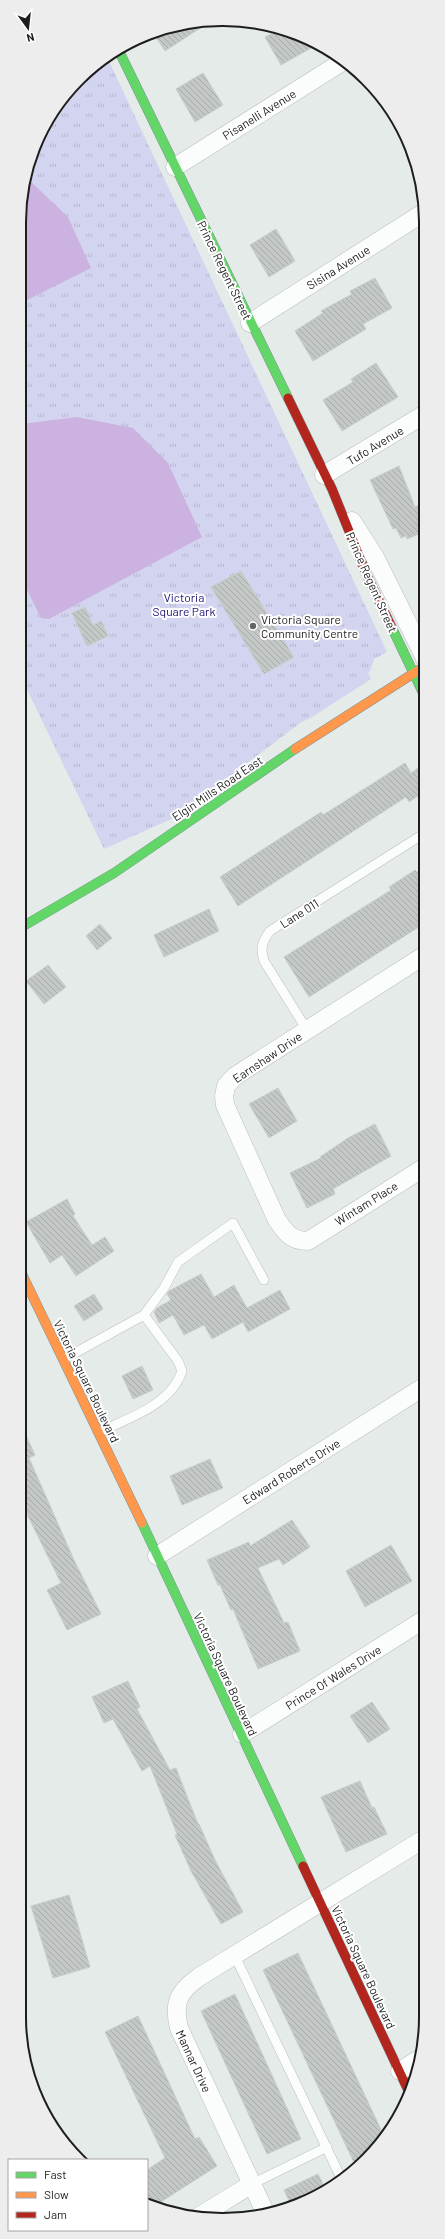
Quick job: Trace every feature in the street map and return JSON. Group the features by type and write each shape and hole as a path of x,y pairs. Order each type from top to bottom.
{"street":[{"name":"Prince Regent Street","path":"121,54 328,482 368,578 419,684"},
{"name":"Pisanelli Avenue","path":"175,167 339,64"},
{"name":"Sisina Avenue","path":"250,323 419,216"},
{"name":"Tufo Avenue","path":"328,482 419,425"},
{"name":"Prince Regent Street","path":"328,482 375,557 419,646"},
{"name":"Elgin Mills Road East","path":"26,924 114,873 295,749 419,670"},
{"name":"Earnshaw Drive","path":"308,1240 298,1241 286,1235 278,1220 228,1111 224,1096 226,1086 235,1076 419,960"},
{"name":"Wintam Place","path":"308,1240 419,1170"},
{"name":"Victoria Square Boulevard","path":"26,1282 99,1432 242,1734 406,2086"},
{"name":"Edward Roberts Drive","path":"157,1556 419,1390"},
{"name":"Prince Of Wales Drive","path":"242,1734 419,1623"},
{"name":"Mannar Drive","path":"263,2208 178,2028 176,2016 177,2002 182,1992 199,1977 234,1954 419,1842"},
{"path":"400,2071 413,2063"},
{"path":"206,2212 252,2184"}],"lane":[{"name":"Lane 011","path":"307,1030 264,961 261,952 262,943 270,931 419,838"},
{"path":"64,1359 144,1316 164,1288 178,1262 233,1223 264,1280"},
{"path":"99,1432 162,1399 179,1381 182,1371 178,1361 144,1316"},
{"path":"234,1954 339,2174"},
{"path":"252,2184 326,2148"}],"green space":[{"name":"Victoria Square Park","path":"109,62 387,652 374,659 368,673 371,679 312,717 300,723 178,816 104,849 26,687 26,210 36,159 52,124 75,93 93,75"}],"shaded area":[{"path":"31,181 68,217 91,268 26,300 26,210"},
{"path":"77,417 133,428 168,463 202,537 49,619 41,618 26,588 26,423"}],"building":[{"path":"201,27 165,51 156,37"},
{"path":"273,33 286,36 312,47 281,65 265,37"},
{"path":"203,73 223,105 195,122 176,89"},
{"path":"276,229 295,261 269,277 250,245"},
{"path":"375,278 392,308 363,324 366,329 313,361 295,331 323,313 321,311 352,294 350,291"},
{"path":"376,363 398,397 342,431 323,400 353,382 351,379"},
{"path":"399,466 415,507 419,505 419,534 407,539 406,536 401,538 396,528 393,529 370,480"},
{"path":"241,571 294,657 264,674 211,587"},
{"path":"85,607 93,625 101,621 108,636 87,646 72,613"},
{"path":"405,763 411,773 419,767 419,795 409,802 406,797 238,906 220,877 321,812 323,815"},
{"path":"415,870 417,872 419,871 419,927 309,997 284,957 391,890 389,887"},
{"path":"209,909 219,931 164,957 154,935"},
{"path":"100,924 112,938 97,950 86,936"},
{"path":"48,965 66,987 44,1004 26,981"},
{"path":"278,1088 297,1121 269,1138 249,1104"},
{"path":"375,1124 391,1156 333,1189 335,1194 307,1208 290,1173 321,1158 320,1157 348,1138"},
{"path":"67,1199 75,1214 73,1216 92,1245 105,1237 114,1251 76,1276 62,1255 50,1263 26,1222"},
{"path":"201,1274 214,1297 234,1285 247,1308 280,1290 290,1309 248,1332 243,1322 212,1339 204,1325 184,1335 173,1315 159,1323 154,1312 157,1308 171,1300 167,1294 169,1291"},
{"path":"94,1294 103,1309 84,1321 74,1306"},
{"path":"142,1366 153,1390 133,1399 122,1376"},
{"path":"26,1435 35,1455 29,1458 74,1560 101,1614 67,1630 47,1590 61,1583 26,1512"},
{"path":"210,1459 223,1488 182,1505 170,1476"},
{"path":"292,1520 310,1547 283,1565 279,1559 258,1568 284,1623 288,1622 300,1651 258,1669 233,1609 231,1610 207,1560 249,1542 250,1546"},
{"path":"391,1545 412,1581 365,1607 346,1571"},
{"path":"128,1681 140,1707 137,1709 170,1770 176,1768 198,1824 215,1860 243,1912 221,1924 191,1871 175,1835 177,1834 150,1766 142,1771 113,1719 104,1723 92,1697"},
{"path":"372,1702 390,1729 368,1743 350,1716"},
{"path":"360,1781 372,1808 374,1807 387,1834 346,1852 321,1797"},
{"path":"69,1895 90,1967 53,1978 31,1906"},
{"path":"298,1953 382,2131 354,2162 263,1970"},
{"path":"235,1994 301,2139 267,2154 201,2011"},
{"path":"138,2016 195,2139 199,2137 217,2166 159,2203 148,2198 148,2169 165,2158 105,2032"},
{"path":"318,2174 324,2185 289,2202 284,2190"}],"traffic: fast":[{"path":"121,54 288,398"},
{"path":"392,628 419,684"},
{"path":"26,924 114,873 295,749"},
{"path":"142,1523 303,1866"}],"traffic: slow":[{"path":"295,749 419,670"},
{"path":"26,1282 142,1523"}],"traffic: jam":[{"path":"288,398 332,489 368,578 392,628"},
{"path":"303,1866 406,2086"}],"place":[{"name":"Victoria Square Community Centre","path":"253,626"}]}
